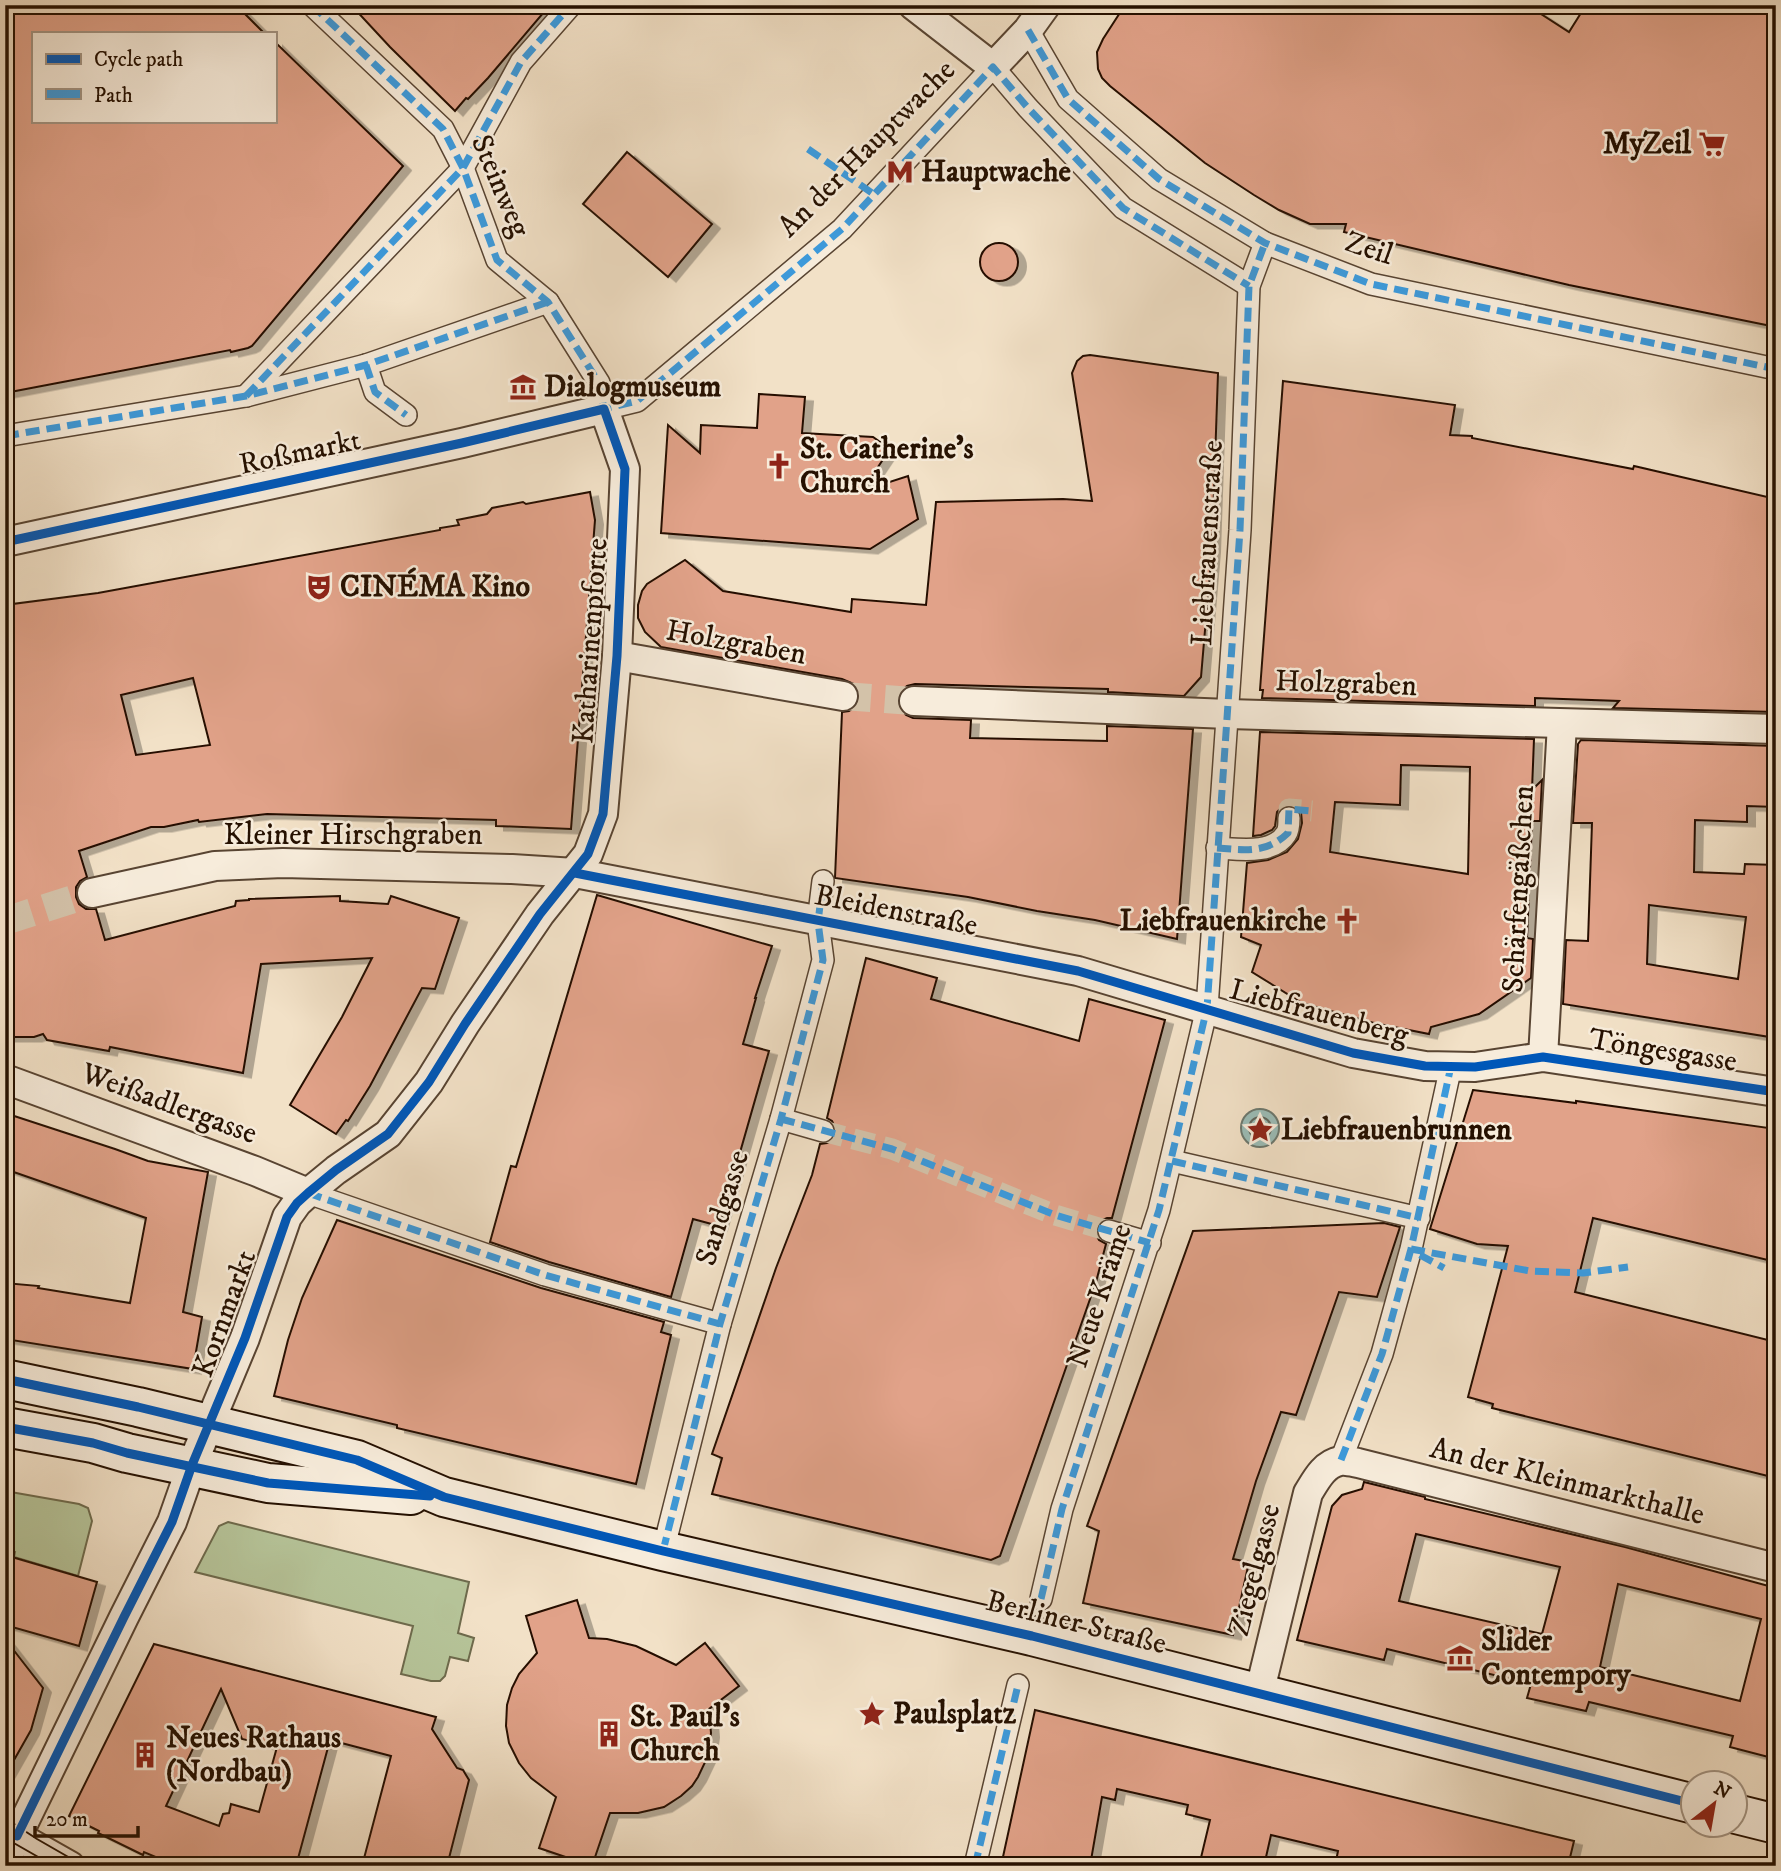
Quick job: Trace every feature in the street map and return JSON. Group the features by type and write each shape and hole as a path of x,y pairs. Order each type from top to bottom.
{"main road":[{"name":"Berliner Straße","path":"5,1379 210,1423 357,1460 444,1497 663,1551 1032,1636 1680,1801"},
{"name":"Berliner Straße","path":"5,1427 93,1443 268,1483 444,1497"},
{"path":"1750,1818 1776,1824"}],"street":[{"name":"Steinweg","path":"312,5 443,129 463,168 497,260 548,302 599,383 604,409"},
{"path":"246,396 463,168 521,61 571,5"},
{"name":"An der Hauptwache","path":"604,409 637,401 842,229 993,67 913,5"},
{"path":"1046,5 1028,30 993,67 1027,108 1123,208 1249,286"},
{"name":"Zeil","path":"1028,30 1068,99 1158,179 1265,243 1371,284 1776,369"},
{"name":"Liebfrauenstraße","path":"1207,1008 1241,502 1249,286 1265,243"},
{"path":"5,436 246,396 366,365 548,302"},
{"path":"366,365 375,392 406,415"},
{"name":"Roßmarkt","path":"5,542 449,446 604,409"},
{"name":"Katharinenpforte","path":"575,873 589,854 603,814 618,656 625,469 604,409"},
{"name":"Holzgraben","path":"618,656 843,696"},
{"name":"Holzgraben","path":"914,701 1228,714 1776,729"},
{"name":"Schärfengäßchen","path":"1543,1057 1562,724"},
{"path":"1217,848 1256,850 1278,842 1287,833 1289,818"},
{"name":"Kleiner Hirschgraben","path":"92,893 215,866 283,863 575,873"},
{"name":"Bleidenstraße","path":"575,873 1078,971 1207,1008"},
{"name":"Kornmarkt","path":"9,1843 172,1522 192,1465 245,1338 287,1217 297,1203 336,1170 388,1134 429,1082 540,914 575,873"},
{"name":"Sandgasse","path":"663,1551 720,1324 781,1119 823,960 818,922 823,881"},
{"name":"Liebfrauenberg","path":"1207,1008 1353,1052 1425,1066 1475,1067 1543,1057"},
{"name":"Neue Kräme","path":"1041,1599 1062,1509 1150,1243 1207,1008"},
{"name":"Töngesgasse","path":"1543,1057 1776,1093"},
{"path":"1334,1464 1382,1354 1418,1222 1451,1066"},
{"name":"Weißadlergasse","path":"5,1079 309,1193"},
{"path":"781,1119 823,1131"},
{"path":"1172,1161 1418,1222"},
{"path":"309,1193 545,1275 720,1324"},
{"path":"1109,1231 1150,1243"},
{"name":"An der Kleinmarkthalle","path":"1334,1464 1358,1463 1776,1568"},
{"name":"Ziegelgasse","path":"1259,1694 1308,1493 1318,1477 1334,1464"},
{"path":"975,1866 1018,1685"},
{"path":"9,1843 70,1866"}],"green space":[{"path":"5,1491 79,1504 88,1508 92,1521 78,1576 14,1557 15,1552 5,1549"},
{"path":"228,1522 469,1582 458,1633 474,1638 468,1661 450,1657 445,1676 440,1681 401,1674 413,1626 195,1572 219,1526"}],"water":[{"name":"Liebfrauenbrunnen","path":"1260,1109 1273,1115 1279,1128 1273,1141 1260,1147 1247,1141 1241,1128 1247,1115"}],"building":[{"path":"5,5 236,5 263,32 32,32 32,122 276,122 276,43 403,166 252,346 5,393"},
{"path":"351,5 550,5 488,78 455,111"},
{"path":"1125,5 1527,5 1569,32 1586,5 1776,5 1776,327 1569,285 1344,232 1346,224 1310,224 1279,210 1205,163 1102,78 1098,69 1097,52"},
{"path":"627,152 712,224 668,277 583,204"},
{"path":"999,243 1012,249 1018,262 1012,275 999,281 986,275 980,262 986,249"},
{"path":"1090,355 1218,373 1212,548 1201,677 1184,696 1108,692 1108,689 915,684 900,692 897,701 900,709 913,718 971,720 970,738 1107,741 1107,726 1193,729 1177,939 1095,920 968,897 835,878 842,712 855,707 859,700 859,691 854,684 842,679 661,647 645,632 638,618 638,605 647,584 685,560 723,591 851,612 852,599 926,605 936,502 1063,499 1092,501 1072,373 1077,361"},
{"path":"1283,381 1455,405 1450,435 1472,436 1633,469 1634,466 1776,499 1776,712 1613,708 1619,701 1535,698 1535,706 1262,698 1263,690 1260,690"},
{"name":"St. Catherine's Church","path":"759,394 805,397 802,433 873,437 890,449 862,491 908,476 918,519 870,549 661,533 668,425 700,453 701,425 757,428"},
{"path":"590,492 595,520 571,829 496,826 496,820 267,814 151,827 79,851 87,877 76,887 76,897 79,904 86,909 96,909 105,940 235,906 236,901 249,899 340,896 340,901 388,904 391,896 459,918 435,989 422,988 370,1086 348,1121 346,1120 336,1134 290,1105 342,1017 372,958 261,964 243,1073 110,1047 109,1051 47,1040 43,1034 34,1037 5,1037 5,605 98,593 440,530 459,525 457,520 487,514 492,508 523,502 526,504","holes":["193,678 210,745 136,755 121,695"]},
{"path":"1260,732 1534,739 1532,790 1542,780 1540,821 1532,821 1527,938 1533,939 1531,978 1479,1014 1431,1027 1429,1034 1374,1023 1302,1003 1252,972 1261,945 1241,937 1247,863 1268,860 1287,852 1298,839 1302,823 1301,812 1290,805 1283,806 1277,812 1272,830 1253,836","holes":["1401,765 1470,767 1468,874 1330,852 1335,802 1400,805"]},
{"path":"1581,740 1776,746 1776,807 1747,806 1747,822 1695,820 1694,872 1744,874 1745,864 1776,865 1776,1038 1563,1004 1566,940 1588,941 1592,823 1573,823 1578,744","holes":["1649,905 1746,917 1738,979 1647,964"]},
{"path":"597,895 772,946 743,1044 769,1051 719,1226 693,1219 671,1297 490,1242 511,1166 516,1167"},
{"path":"866,958 937,978 931,999 1079,1041 1089,999 1165,1020 1112,1218 1100,1221 1096,1228 1099,1240 1106,1244 1096,1282 1000,1556 991,1560 712,1494 722,1458 712,1454 776,1268 812,1175 820,1144 832,1141 835,1135 835,1127 827,1118"},
{"path":"1473,1090 1576,1101 1776,1129 1776,1262 1593,1218 1575,1292 1776,1342 1776,1478 1492,1408 1493,1404 1468,1397 1508,1246 1477,1244 1430,1229"},
{"path":"5,1113 148,1161 208,1172 183,1312 202,1317 193,1369 5,1339 5,1283 39,1286 38,1288 130,1303 146,1218 5,1169"},
{"path":"337,1220 541,1288 664,1322 661,1332 671,1335 636,1484 274,1396 302,1298"},
{"path":"1384,1223 1400,1227 1377,1297 1339,1292 1296,1415 1281,1412 1256,1481 1233,1559 1249,1562 1233,1635 1083,1603 1099,1531 1087,1526 1193,1231"},
{"path":"1364,1482 1776,1588 1776,1759 1730,1747 1733,1736 1589,1702 1586,1711 1527,1698 1531,1684 1387,1649 1384,1660 1297,1640 1332,1506 1342,1495 1362,1489","holes":["1416,1534 1560,1567 1542,1634 1399,1601","1618,1584 1761,1619 1740,1701 1600,1667"]},
{"path":"5,1555 97,1582 79,1646 5,1625"},
{"name":"St. Paul's Church","path":"577,1600 589,1638 636,1646 676,1665 705,1643 739,1686 709,1709 711,1733 708,1756 692,1786 664,1807 638,1813 610,1813 592,1866 539,1848 556,1797 531,1778 519,1763 509,1743 506,1726 507,1705 512,1688 519,1674 537,1653 526,1616"},
{"path":"5,1639 43,1688 31,1730 5,1776"},
{"name":"Neues Rathaus (Nordbau)","path":"154,1644 436,1717 432,1729 457,1768 463,1770 469,1780 447,1866 362,1866 391,1756 330,1740 296,1866 177,1866 144,1852 143,1855 69,1816","holes":["221,1689 242,1739 277,1747 259,1812 231,1804 229,1813 223,1814 219,1826 166,1806"]},
{"path":"1035,1710 1574,1841 1568,1866 1335,1866 1338,1851 1271,1835 1264,1866 1199,1866 1210,1820 1186,1814 1188,1805 1117,1789 1115,1800 1102,1797 1090,1866 1001,1866"}],"tunnel":[{"path":"843,696 914,701"},
{"path":"1289,818 1289,809 1312,811"},
{"path":"5,921 92,893"},
{"path":"823,1131 892,1149 1055,1215 1109,1231"}],"tram line":[{"path":"5,1818 84,1866"},
{"path":"5,1838 54,1866"}],"marked path":[{"path":"312,5 443,129 463,168 497,260 548,302 599,383 604,409 637,401 842,229 993,67 1123,208 1249,286"},
{"path":"246,396 463,168 521,62 571,5"},
{"path":"1028,30 1068,99 1159,179 1265,243 1371,284 1776,369"},
{"path":"808,149 875,195"},
{"path":"1041,1599 1062,1509 1159,1210 1207,1008 1240,530 1249,286 1265,243"},
{"path":"5,436 246,396 366,365 548,302"},
{"path":"366,365 375,392 406,415"},
{"path":"1217,848 1263,848 1288,833 1289,809 1312,811"},
{"path":"663,1551 720,1324 781,1119 823,960 818,922 823,881"},
{"path":"1341,1460 1382,1354 1411,1249 1451,1066"},
{"path":"781,1119 892,1149 1055,1215 1150,1243"},
{"path":"1172,1161 1419,1218"},
{"path":"308,1193 545,1275 720,1324"},
{"path":"1411,1249 1530,1271 1583,1273 1628,1267"},
{"path":"1420,1255 1444,1268"},
{"path":"975,1866 1018,1685"}],"cycle path":[{"path":"5,542 462,443 604,409 625,469 617,656 603,814 588,854 540,914 429,1082 388,1134 308,1193 287,1217 245,1338 192,1465 172,1522 17,1836"},
{"path":"575,873 1078,971 1353,1053 1425,1066 1475,1067 1543,1057 1776,1092"},
{"path":"5,1379 138,1407 357,1460 444,1497 663,1551 1032,1636 1680,1800"},
{"path":"5,1427 93,1443 127,1453 268,1483 430,1496"}],"place":[{"name":"MyZeil","path":"1712,144"},
{"name":"Hauptwache","path":"900,172"},
{"name":"Dialogmuseum","path":"523,387"},
{"name":"St. Catherine's Church","path":"779,466"},
{"name":"CINÉMA Kino","path":"319,587"},
{"name":"Liebfrauenkirche","path":"1347,921"},
{"name":"Liebfrauenbrunnen","path":"1260,1130"},
{"name":"Slider Contempory","path":"1460,1658"},
{"name":"Paulsplatz","path":"872,1714"},
{"name":"St. Paul's Church","path":"609,1734"},
{"name":"Neues Rathaus (Nordbau)","path":"145,1755"}]}
